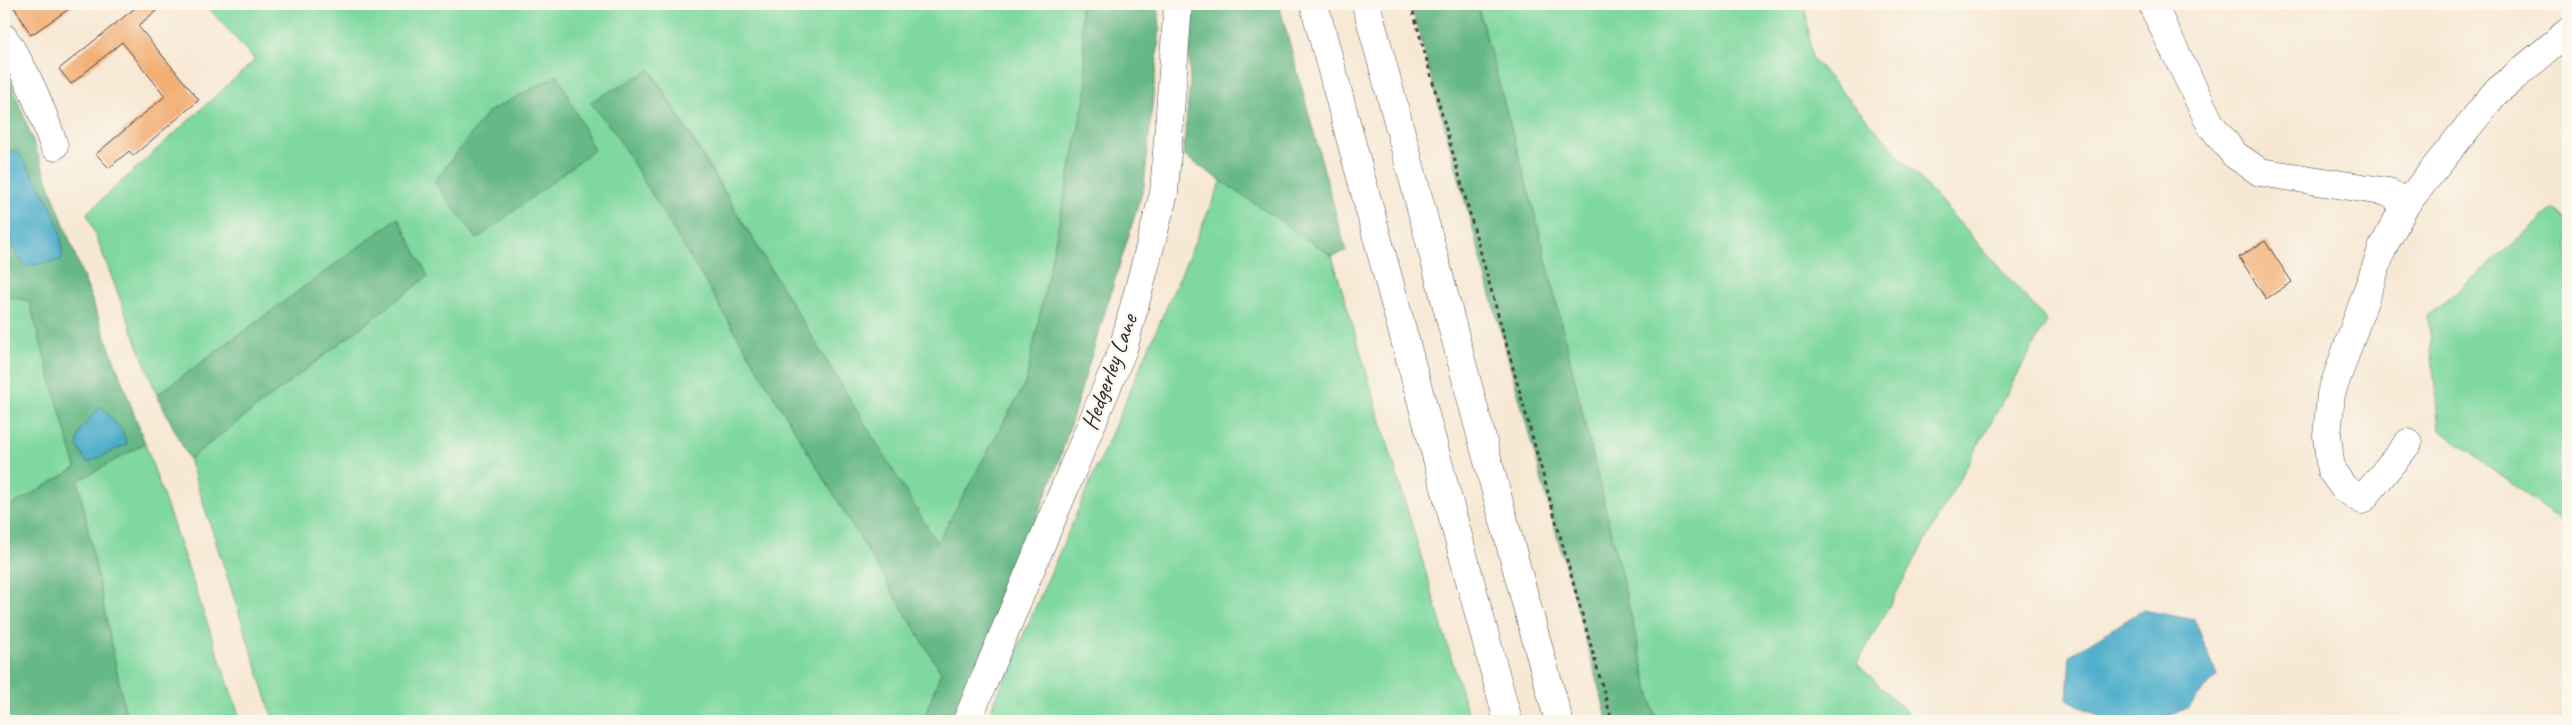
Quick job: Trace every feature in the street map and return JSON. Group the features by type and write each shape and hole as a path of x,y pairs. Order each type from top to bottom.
{"main road":[{"name":"Hedgerley Lane","path":"967,721 1123,349 1164,193 1178,4"},
{"path":"1314,4 1508,721"},
{"path":"1366,4 1408,156 1512,558 1559,721"},
{"path":"2152,4 2211,125 2235,155 2260,172 2388,192 2406,204"},
{"path":"2408,443 2362,500 2344,488 2331,470 2326,436 2331,394 2383,247 2406,204 2495,93 2568,32"},
{"path":"4,38 23,67 40,104 54,146"}],"path":[{"path":"1411,4 1612,721"}],"green space":[{"path":"205,4 1080,4 1087,88 1026,382 937,544 651,70 591,102 615,133 941,672 923,721 274,721 189,459 428,276 398,218 157,395 87,213 255,60"},
{"path":"1080,4 1158,4 1160,28 1144,186 1058,464 965,701 956,721 923,721 941,672 615,133 590,102 650,70 937,543 1026,382 1087,88"},
{"path":"1187,4 1279,4 1346,251 1332,256 1183,155 1190,83"},
{"path":"1411,4 1477,4 1538,226 1656,721 1608,721"},
{"path":"1477,4 1805,4 1812,58 2047,321 1857,664 1916,721 1656,721 1538,226"},
{"path":"4,63 145,443 78,481 127,721 4,721 4,510 76,468 29,301 4,296"},
{"path":"558,75 594,150 477,239 434,182 488,112"},
{"path":"1222,180 1332,256 1470,721 986,721"},
{"path":"2555,208 2568,221 2568,526 2439,429 2428,316"},
{"path":"398,218 428,276 189,459 157,395"},
{"path":"4,296 29,301 76,468 4,510"},
{"path":"145,443 241,721 127,721 78,481"}],"water":[{"path":"4,151 18,152 49,203 59,230 62,260 25,266 17,254 11,241 5,212"},
{"path":"101,406 122,431 127,444 87,463 77,446 80,430"},
{"path":"2143,610 2195,620 2217,676 2188,707 2160,721 2107,721 2067,699 2070,655"}],"building":[{"path":"12,4 76,4 31,35"},
{"path":"140,4 164,4 138,26 199,100 133,156 129,151 109,168 96,154 165,96 122,42 71,84 59,69"},
{"path":"2265,241 2292,282 2266,299 2239,257"}]}
